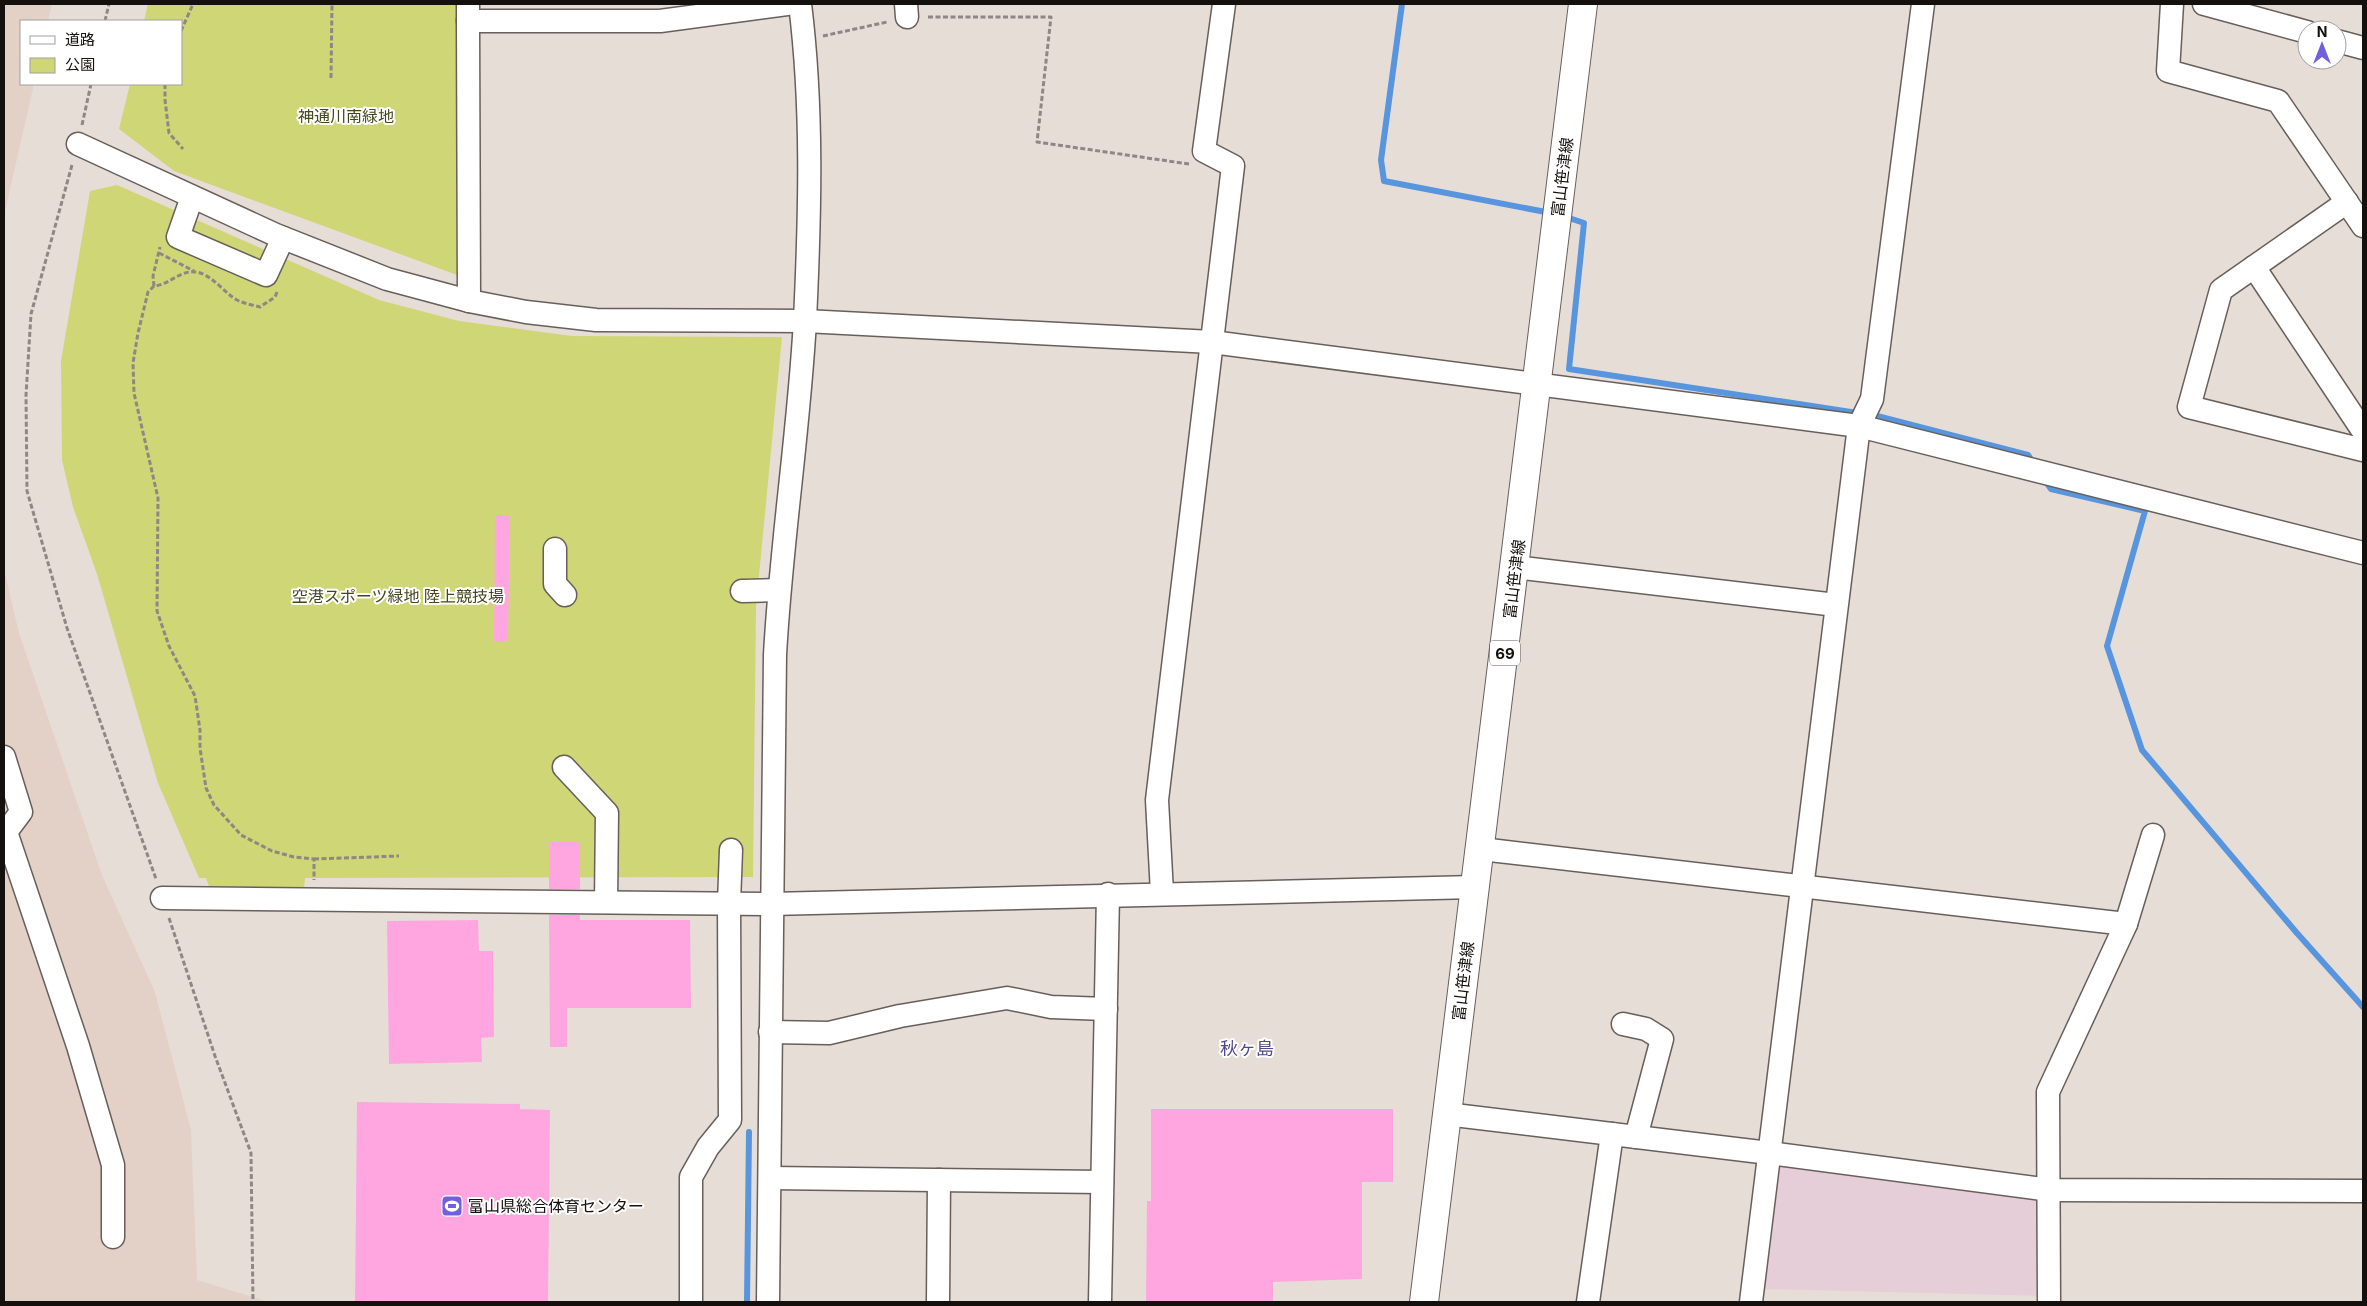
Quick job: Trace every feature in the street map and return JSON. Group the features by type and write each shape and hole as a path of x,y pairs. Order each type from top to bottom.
{"main road":[{"name":"富山笹津線","path":"1424,1302 1583,4"}],"street":[{"path":"470,301 468,12 660,21 787,4"},
{"path":"768,1302 775,655 778,590 805,321 809,120 805,40 800,4"},
{"path":"1162,893 1157,800 1233,166 1204,151 1224,4"},
{"path":"1751,1302 1859,426 1872,399 1923,4 1917,4"},
{"path":"2172,4 2168,71 2278,101 2363,226"},
{"path":"2204,4 2297,29"},
{"path":"2347,43 2363,48"},
{"path":"78,144 100,156 283,238 387,279 470,301 526,312 596,320 805,321 1212,342 1537,386 1859,426 2363,553"},
{"path":"192,197 178,237 266,275 283,238"},
{"path":"2347,202 2221,290 2189,408 2363,450"},
{"path":"2254,267 2363,431"},
{"path":"555,549 555,584 564,595"},
{"path":"1515,567 1836,605"},
{"path":"742,591 778,590"},
{"path":"4,757 21,812 5,829 78,1046 112,1166 112,1237"},
{"path":"564,767 607,813 606,902"},
{"path":"2049,1302 2050,1190 2048,1092 2126,924 2153,835"},
{"path":"1481,849 2126,924"},
{"path":"690,1302 691,1177 708,1147 730,1120 729,903 731,850"},
{"path":"162,898 364,906 606,902 771,904 1475,886"},
{"path":"1100,1302 1108,894"},
{"path":"770,1032 828,1033 900,1016 1007,998 1051,1007 1106,1009"},
{"path":"1623,1024 1646,1029 1662,1039 1636,1137"},
{"path":"1446,1114 1769,1153 2050,1190 2363,1191"},
{"path":"1588,1302 1612,1134"},
{"path":"770,1178 1102,1182"},
{"path":"938,1302 939,1180"}],"path":[{"path":"105,20 109,4"},
{"path":"182,29 192,4"},
{"path":"331,78 332,4"},
{"path":"805,40 906,11 1051,17 1037,142 1200,165 1204,151"},
{"path":"91,85 78,144 31,314 26,394 27,491 67,628 162,898 215,1056 251,1152 253,1302"},
{"path":"165,85 169,133 183,149"},
{"path":"159,253 207,277 237,300 254,306 260,307 275,297 279,288"},
{"path":"196,272 184,273 162,286 154,286 148,292 133,363 134,393 158,498 157,610 169,646 194,696 200,730 202,770 206,788 214,805 241,836 253,843 294,857 314,859 399,856"},
{"path":"314,859 318,903"}],"shaded area":[{"path":"4,4 52,4 48,20 20,20 20,85 34,85 4,216"},
{"path":"4,569 19,633 102,875 155,992 191,1130 197,1280 269,1302 4,1302"},
{"path":"1777,1165 2041,1195 2042,1296 1764,1289"}],"green space":[{"name":"神通川南緑地","path":"148,4 460,4 457,275 174,171 119,129 130,85 182,85 182,20 144,20"},
{"name":"空港スポーツ緑地 陸上競技場","path":"117,185 379,300 459,321 572,336 782,337 756,607 753,877 305,878 304,890 210,889 206,878 199,878 158,783 97,574 73,507 62,460 61,361 90,191"}],"building":[{"path":"495,515 510,515 508,641 494,641"},
{"path":"549,842 580,842 580,889 549,889"},
{"path":"549,915 580,915 580,920 690,920 691,1008 567,1008 567,1047 550,1047"},
{"path":"478,920 479,951 493,951 494,1037 481,1038 482,1062 389,1064 387,921"},
{"name":"富山県総合体育センター","path":"357,1102 520,1104 520,1109 550,1110 548,1302 355,1302"},
{"path":"1151,1109 1393,1109 1393,1182 1362,1182 1362,1279 1273,1282 1273,1302 1146,1302 1147,1201 1151,1201"}],"waterway":[{"path":"1402,4 1381,160 1384,181 1551,213"},
{"path":"1563,216 1584,223 1569,369 1877,416 2028,455 2034,464"},
{"path":"2044,479 2051,489 2145,511 2107,646 2142,750 2296,932 2363,1007"},
{"path":"747,1302 749,1132"}],"place":[{"name":"富山県総合体育センター","path":"452,1206"}],"district":[{"name":"秋ヶ島","path":"1247,1048"}]}
